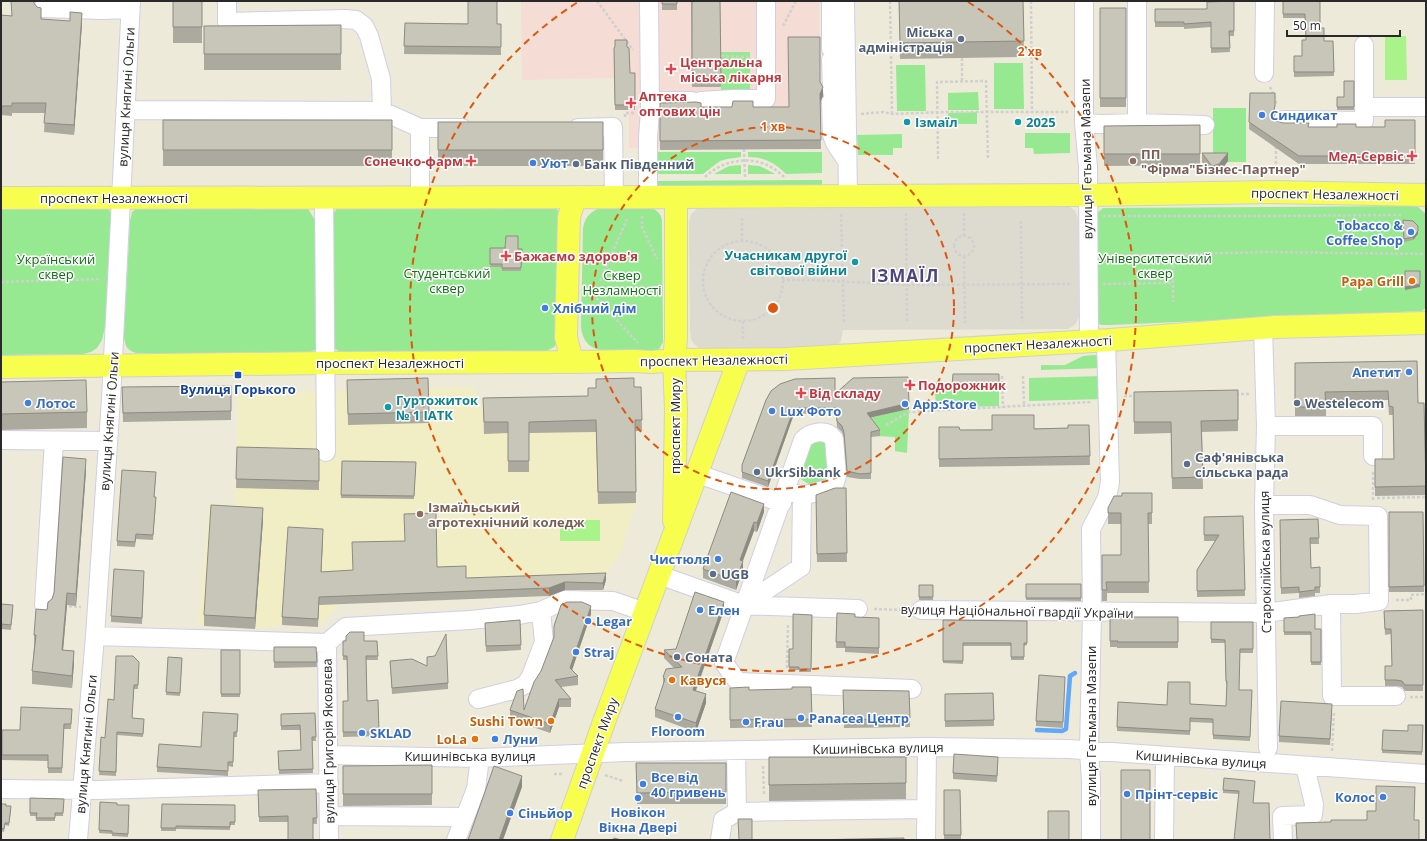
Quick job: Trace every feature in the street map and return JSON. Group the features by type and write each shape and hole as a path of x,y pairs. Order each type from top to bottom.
{"main road":[{"name":"проспект Незалежності","path":"1,198 676,197 844,205 1088,195 1272,192 1426,195"},
{"name":"проспект Миру","path":"674,534 676,410 674,360 676,338 676,197"},
{"path":"572,362 566,337 569,217 575,198"},
{"name":"проспект Незалежності","path":"1,367 325,363 652,362 741,350 833,356 1264,328 1426,323"},
{"name":"проспект Миру","path":"562,840 645,612 698,474 741,350"}],"street":[{"path":"227,1 227,22 356,20 364,26 369,36 381,79 382,111"},
{"path":"648,197 650,1"},
{"path":"650,107 697,100 766,99 766,1"},
{"path":"831,1 832,135 835,143 848,162"},
{"path":"844,205 848,162 845,1"},
{"name":"вулиця Гетьмана Мазепи","path":"1084,1 1078,118 1088,167 1088,195 1097,340 1110,482 1107,498 1092,529 1089,751 1091,781 1091,840"},
{"path":"1137,1 1137,123"},
{"path":"1264,73 1265,1"},
{"path":"43,8 102,10 131,5"},
{"name":"вулиця Княгині Ольги","path":"78,840 95,636 113,365 131,5"},
{"path":"1283,120 1364,121 1364,45"},
{"path":"1364,107 1426,107"},
{"path":"125,110 382,111 420,128 482,128"},
{"path":"1078,118 1102,124 1137,123 1205,125"},
{"path":"559,128 613,127 614,198"},
{"path":"420,128 420,198"},
{"path":"324,198 326,452"},
{"name":"Старокілійська вулиця","path":"1264,328 1266,426 1264,504 1268,744"},
{"path":"1266,426 1373,426 1373,456"},
{"path":"1,440 108,441"},
{"path":"44,605 54,440"},
{"path":"698,474 790,496"},
{"path":"790,496 744,605 724,663 738,682 912,690"},
{"path":"744,605 801,567 790,496"},
{"path":"1264,504 1310,505 1340,515 1378,516 1379,600"},
{"path":"659,575 744,605 858,609"},
{"path":"95,636 327,643 346,627 470,620 519,615 541,611 565,600 613,601 645,612"},
{"name":"вулиця Національної гвардії України","path":"921,610 1092,613 1266,613 1331,604 1356,604 1379,600"},
{"path":"1331,604 1332,696 1396,696"},
{"path":"478,699 517,689 526,684 531,676 544,642 541,611"},
{"name":"вулиця Григорія Яковлєва","path":"327,643 329,840"},
{"path":"926,840 927,747"},
{"name":"Кишинівська вулиця","path":"328,755 480,758 593,753 927,747 1019,747 1426,774"},
{"path":"736,751 737,812"},
{"path":"1164,840 1165,756"},
{"path":"456,840 476,789 480,758"},
{"path":"1283,840 1282,816 1313,814 1314,804 1305,766"},
{"path":"1,789 82,790 329,783"},
{"path":"720,840 723,820 737,812 926,809"},
{"path":"329,816 465,817"}],"path":[{"path":"597,1 638,56"},
{"path":"890,1 892,114"},
{"path":"1031,1 1032,112"},
{"path":"721,56 766,57"},
{"path":"962,58 962,82"},
{"path":"938,159 937,82 986,81 988,159"},
{"path":"613,127 625,127 625,114 650,107"},
{"path":"858,114 883,112 892,114 973,111 987,113 1032,112 1078,118"},
{"path":"744,149 745,177"},
{"path":"705,177 710,172 722,165 734,161 755,161 767,164 784,177"},
{"path":"844,205 842,281 844,323"},
{"path":"964,213 964,237"},
{"path":"906,214 907,323"},
{"path":"1104,216 1406,214"},
{"path":"742,218 742,241"},
{"path":"600,281 628,219"},
{"path":"1021,221 1022,322"},
{"path":"642,227 658,261"},
{"path":"964,237 971,240 974,246 971,253 964,256 958,254 954,248 957,239 964,237"},
{"path":"742,241 760,245 770,252 778,262 782,274 780,293 770,310 754,319 743,321 724,316 714,309 707,299 702,280 707,262 714,252 730,243 742,241"},
{"path":"1104,256 1268,252 1426,254"},
{"path":"1172,255 1173,302"},
{"path":"964,256 965,323"},
{"path":"1,282 105,279"},
{"path":"782,280 842,281 907,285 1074,284"},
{"path":"1100,284 1173,283"},
{"path":"584,285 638,342"},
{"path":"741,350 743,321"},
{"path":"1002,376 1003,408"},
{"path":"1023,376 1024,407"},
{"path":"1234,394 1265,394"},
{"path":"1123,396 1139,396"},
{"path":"886,425 909,412 1096,402"},
{"path":"1373,456 1373,516"},
{"path":"1373,498 1426,497"},
{"path":"1379,600 1411,600 1411,595 1426,594"},
{"path":"44,605 87,608"},
{"path":"786,684 789,606"},
{"name":"вулиця Національної гвардії України","path":"858,609 921,610"},
{"path":"1332,696 1334,709 1332,753"},
{"path":"763,766 764,812"},
{"path":"554,774 562,774"},
{"path":"605,775 623,780"}],"shaded area":[{"name":"Центральна міська лікарня","path":"521,1 819,1 821,149 660,150 660,148 629,148 629,110 615,110 614,78 522,80"},
{"path":"1070,207 1075,211 1078,218 1079,317 1075,325 1068,329 843,330 841,341 835,348 700,349 691,339 689,222 691,214 697,209"},
{"name":"Ізмаїльський агротехнічний коледж","path":"474,387 483,410 635,431 636,503 620,554 610,566 601,594 339,604 318,627 282,625 255,629 204,626 198,624 209,504 235,504 238,394"}],"green space":[{"path":"1385,36 1406,36 1407,80 1385,80"},
{"path":"721,52 750,52 750,91 721,91"},
{"path":"994,63 1023,63 1024,109 994,109"},
{"path":"896,65 925,65 926,111 897,111"},
{"path":"978,92 979,110 948,110 948,93"},
{"path":"1213,108 1246,108 1246,162 1213,162"},
{"path":"977,112 977,124 948,124 948,113"},
{"path":"1025,133 1070,133 1070,153 1034,154 1033,148 1025,148"},
{"path":"902,134 902,148 893,148 893,155 858,155 857,135"},
{"path":"654,152 741,152 741,157 720,161 703,174 654,174"},
{"path":"748,152 822,152 822,173 786,174 769,161 748,157"},
{"path":"741,165 741,174 714,174 729,166"},
{"path":"748,165 760,166 775,174 748,174"},
{"path":"822,180 822,187 659,187 655,181"},
{"name":"Сквер Незламності","path":"604,207 652,208 658,212 661,217 663,342 658,351 598,350 587,343 583,336 581,327 583,228 585,220 590,214"},
{"name":"Університетський сквер","path":"1418,207 1426,214 1426,308 1422,311 1111,325 1101,325 1098,323 1097,213 1103,208"},
{"name":"Український сквер","path":"1,208 107,208 110,211 112,215 105,327 102,340 97,348 91,352 83,354 1,355"},
{"name":"Студентський сквер","path":"338,208 556,209 561,213 557,343 554,347 546,351 342,353 335,349 333,345 333,213"},
{"path":"136,209 308,209 315,220 317,347 315,350 307,353 136,353 128,348 124,341 124,334 130,221 132,212"},
{"path":"1083,356 1099,356 1103,368 1041,370 1041,365 1065,365"},
{"path":"1103,376 1104,399 1029,401 1029,378"},
{"path":"941,385 952,385 953,389 999,388 999,406 936,408 935,391"},
{"path":"909,409 907,453 895,451 895,437 876,436 875,430 866,419"},
{"path":"826,439 828,481 810,485 799,478 808,443"},
{"path":"560,520 600,520 600,541 560,541"}],"building":[{"path":"11,1 33,1 37,7 41,8 41,19 70,21 70,12 82,13 74,125 44,123 46,103 12,103 12,106 1,106 1,15 12,16"},
{"path":"173,1 202,1 202,27 173,27"},
{"path":"468,1 497,1 497,24 501,24 501,47 404,46 405,23 468,24"},
{"path":"662,1 677,1 677,4 662,4"},
{"path":"692,1 720,1 721,78 692,79"},
{"name":"Міська адміністрація","path":"899,1 1023,1 1024,41 900,43"},
{"path":"1234,1 1234,31 1229,31 1230,48 1211,48 1211,22 1184,24 1184,22 1155,22 1155,9 1207,9 1207,2"},
{"path":"1283,1 1320,1 1320,28 1324,28 1324,41 1333,41 1334,72 1294,72 1294,56 1302,56 1302,40 1306,40 1305,14 1283,14"},
{"path":"1100,8 1126,8 1126,98 1100,98"},
{"path":"341,25 341,54 204,54 204,26"},
{"path":"788,37 820,37 820,82 823,87 820,94 821,140 660,141 660,103 696,102 701,103 701,107 732,107 733,101 753,101 753,107 789,107"},
{"path":"615,40 627,40 627,47 629,48 630,73 635,73 635,105 615,105"},
{"path":"1344,81 1354,81 1354,107 1337,107 1337,97 1344,97"},
{"path":"1250,93 1275,93 1275,106 1273,113 1274,120 1283,123 1309,123 1308,127 1337,127 1337,124 1356,124 1356,127 1385,127 1385,120 1415,120 1415,156 1299,156 1249,122"},
{"path":"163,120 392,120 392,150 163,150"},
{"path":"438,122 603,122 603,150 438,150"},
{"path":"1200,125 1200,154 1104,154 1104,126"},
{"path":"1202,153 1228,153 1219,164 1213,166"},
{"name":"Tobacco & Coffee Shop","path":"1403,220 1413,221 1418,226 1418,231 1413,237 1404,239"},
{"name":"Бажаємо здоров'я","path":"506,236 518,236 518,249 522,249 521,268 502,268 502,264 490,264 490,248 505,248"},
{"name":"Papa Grill","path":"1405,271 1420,271 1420,284 1405,287"},
{"path":"1417,361 1418,403 1424,403 1426,486 1375,487 1375,459 1394,459 1393,407 1389,406 1388,391 1325,392 1326,407 1295,407 1295,363"},
{"path":"953,374 999,374 999,385 952,386"},
{"path":"908,377 909,403 867,413 880,430 871,432 871,473 860,474 847,471 844,433 842,426 837,421 836,408 794,408 768,481 742,472 742,465 766,400 771,391 780,384 795,379 835,378 835,394 853,378"},
{"name":"Гуртожиток № 1 ІАТК","path":"428,378 429,412 348,414 347,380"},
{"path":"634,378 634,387 641,387 642,420 635,420 636,492 598,492 596,420 529,422 529,461 508,461 508,422 484,422 483,398 588,396 588,388 596,388 596,379"},
{"path":"86,380 87,412 1,414 1,382"},
{"path":"231,386 231,411 123,413 122,387"},
{"name":"Саф'янівська сільська рада","path":"1238,390 1238,420 1201,421 1203,477 1172,478 1171,422 1134,422 1134,392"},
{"path":"992,415 1034,415 1034,429 1068,428 1068,425 1089,425 1090,456 939,459 939,427 959,427 960,430 992,430"},
{"path":"237,447 317,449 319,451 319,481 236,479"},
{"path":"63,457 86,459 76,594 67,593 62,650 74,651 72,676 32,671 36,635 34,635 36,609 47,610 48,602 52,599 54,593"},
{"path":"342,461 416,462 414,496 341,495"},
{"path":"122,470 156,472 153,535 136,534 135,542 117,541"},
{"path":"835,488 846,488 847,553 817,554 816,495"},
{"path":"731,492 764,504 757,523 754,522 740,560 743,561 736,581 703,569"},
{"path":"1122,493 1152,493 1152,513 1148,513 1149,582 1106,582 1107,590 1102,590 1102,555 1121,555 1121,513 1108,513 1108,508 1114,496 1122,496"},
{"path":"211,505 263,508 255,618 204,615"},
{"path":"1389,512 1423,512 1424,586 1389,587"},
{"path":"436,513 437,567 466,566 466,578 606,573 603,583 565,582 549,588 319,597 318,619 282,617 288,527 323,529 321,572 353,570 352,542 405,541 404,514"},
{"path":"1243,516 1245,590 1197,591 1197,570 1219,535 1204,535 1204,517"},
{"path":"1318,519 1319,538 1310,538 1311,568 1320,567 1320,587 1315,587 1315,590 1299,592 1299,587 1281,588 1280,520"},
{"path":"114,569 144,571 142,618 111,616"},
{"path":"1026,584 1081,584 1081,598 1026,598"},
{"path":"919,585 933,585 933,597 919,597"},
{"path":"695,592 724,602 693,690 706,694 696,723 655,709 665,679 663,677 666,669 682,667 664,650 676,649"},
{"path":"567,602 582,602 591,606 570,668 578,676 555,680 571,699 559,699 550,724 510,710 517,691 523,689 524,710 534,682 541,671 554,637 554,626 561,605"},
{"path":"1,604 13,605 11,625 1,624"},
{"path":"1423,610 1423,685 1405,685 1402,681 1385,680 1385,666 1392,666 1391,629 1385,629 1384,611"},
{"path":"837,613 855,614 855,617 879,618 879,648 845,647 845,642 836,642"},
{"path":"793,614 812,615 811,669 789,667 789,649 793,649"},
{"path":"1315,614 1315,629 1321,629 1321,662 1311,662 1311,632 1284,632 1284,618"},
{"path":"1110,617 1178,617 1178,642 1110,641"},
{"path":"520,620 521,645 486,646 485,623"},
{"path":"943,620 1027,621 1027,643 1024,643 1024,657 1011,657 1011,643 963,643 963,661 943,661"},
{"path":"1211,622 1253,622 1253,649 1240,649 1239,690 1252,690 1250,737 1213,735 1213,719 1190,718 1190,731 1117,727 1118,702 1167,705 1168,682 1190,682 1190,704 1226,706 1227,681 1225,640 1211,639"},
{"path":"350,632 364,632 364,641 377,641 378,656 366,656 367,701 378,700 379,732 343,732 343,701 348,701 347,656 343,656 343,641 346,641 346,636"},
{"path":"446,634 448,683 392,688 390,661 412,659 427,666 427,657 435,656"},
{"path":"274,647 316,647 317,662 274,662"},
{"path":"221,650 240,650 240,694 221,694"},
{"path":"116,656 133,656 139,662 138,685 134,685 132,718 144,719 143,734 117,732 116,772 99,771 101,737 105,738 108,699 114,700"},
{"path":"168,657 182,658 180,693 166,692"},
{"path":"1039,675 1065,677 1063,722 1036,721"},
{"path":"749,687 749,690 811,687 812,719 730,720 730,688"},
{"path":"843,690 909,691 910,718 844,720"},
{"path":"993,693 994,720 945,721 945,694"},
{"path":"1281,701 1332,704 1330,739 1279,736"},
{"path":"21,707 72,709 71,724 64,724 62,768 48,768 48,755 2,755 2,730 20,730"},
{"path":"203,712 238,714 237,732 234,732 233,762 228,762 228,771 157,767 159,744 201,747"},
{"path":"315,713 316,737 312,737 313,769 279,770 278,751 301,750 300,725 281,726 281,714"},
{"path":"1408,725 1423,725 1422,752 1382,750 1383,730 1408,731"},
{"path":"954,754 998,757 997,776 953,773"},
{"path":"769,757 906,757 906,783 769,785"},
{"path":"636,763 726,763 726,792 637,793"},
{"path":"432,765 432,794 343,794 343,766"},
{"path":"494,766 522,776 499,840 468,840"},
{"path":"1121,770 1150,770 1150,840 1121,840"},
{"path":"1224,778 1255,781 1253,803 1269,803 1270,840 1234,840 1239,791 1223,790"},
{"path":"1376,786 1415,787 1414,820 1419,820 1419,840 1297,840 1296,823 1331,822 1331,820 1367,820 1367,811 1376,811"},
{"path":"316,789 317,818 313,818 313,840 288,840 288,816 259,817 258,790"},
{"path":"944,790 960,790 961,835 944,835"},
{"path":"30,798 64,799 63,813 55,813 55,818 36,818 37,813 30,813"},
{"path":"100,802 117,803 117,805 129,805 128,834 99,830"},
{"path":"1,804 11,806 9,823 5,823 4,829 1,828"},
{"path":"162,804 235,805 235,822 230,822 230,827 176,826 176,828 161,828"},
{"path":"1048,811 1069,811 1069,840 1048,840"},
{"path":"738,819 752,819 752,840 739,840"},
{"path":"904,838 904,840 810,840"}],"waterway":[{"path":"1037,730 1062,731 1066,729 1070,676 1075,673"}],"place":[{"name":"Міська адміністрація","path":"961,39"},
{"name":"Центральна міська лікарня","path":"671,69"},
{"name":"Аптека оптових цін","path":"631,103"},
{"name":"Синдикат","path":"1262,115"},
{"name":"Ізмаїл","path":"907,122"},
{"name":"2025","path":"1018,122"},
{"name":"Мед-Сервіс","path":"1412,156"},
{"name":"Сонечко-фарм","path":"471,161"},
{"name":"ПП \"Фірма\"Бізнес-Партнер\"","path":"1133,161"},
{"name":"Уют","path":"533,163"},
{"name":"Банк Південний","path":"576,164"},
{"name":"Tobacco & Coffee Shop","path":"1411,232"},
{"name":"Бажаємо здоров'я","path":"506,256"},
{"name":"Учасникам другої світової війни","path":"855,262"},
{"name":"Papa Grill","path":"1412,281"},
{"name":"Хлібний дім","path":"545,308"},
{"name":"Апетит","path":"1409,372"},
{"name":"Вулиця Горького","path":"238,375"},
{"name":"Подорожник","path":"910,385"},
{"name":"Від складу","path":"801,393"},
{"name":"Лотос","path":"28,403"},
{"name":"Westelecom","path":"1297,403"},
{"name":"App:Store","path":"905,404"},
{"name":"Гуртожиток № 1 ІАТК","path":"388,407"},
{"name":"Lux Фото","path":"772,411"},
{"name":"Саф'янівська сільська рада","path":"1187,464"},
{"name":"UkrSibbank","path":"757,472"},
{"name":"Ізмаїльський агротехнічний коледж","path":"420,514"},
{"name":"Чистюля","path":"718,559"},
{"name":"UGB","path":"713,574"},
{"name":"Елен","path":"700,610"},
{"name":"Legar","path":"588,621"},
{"name":"Straj","path":"576,652"},
{"name":"Соната","path":"677,657"},
{"name":"Кавуся","path":"672,680"},
{"name":"Floroom","path":"678,717"},
{"name":"Panacea Центр","path":"801,718"},
{"name":"Sushi Town","path":"551,721"},
{"name":"Frau","path":"746,722"},
{"name":"SKLAD","path":"362,733"},
{"name":"LoLa","path":"475,739"},
{"name":"Луни","path":"495,739"},
{"name":"Все від 40 гривень","path":"643,784"},
{"name":"Прінт-сервіс","path":"1127,794"},
{"name":"Колос","path":"1383,797"},
{"name":"Новікон Вікна Двері","path":"638,798"},
{"name":"Сіньйор","path":"510,813"}],"district":[{"name":"ІЗМАЇЛ","path":"905,275"}]}
